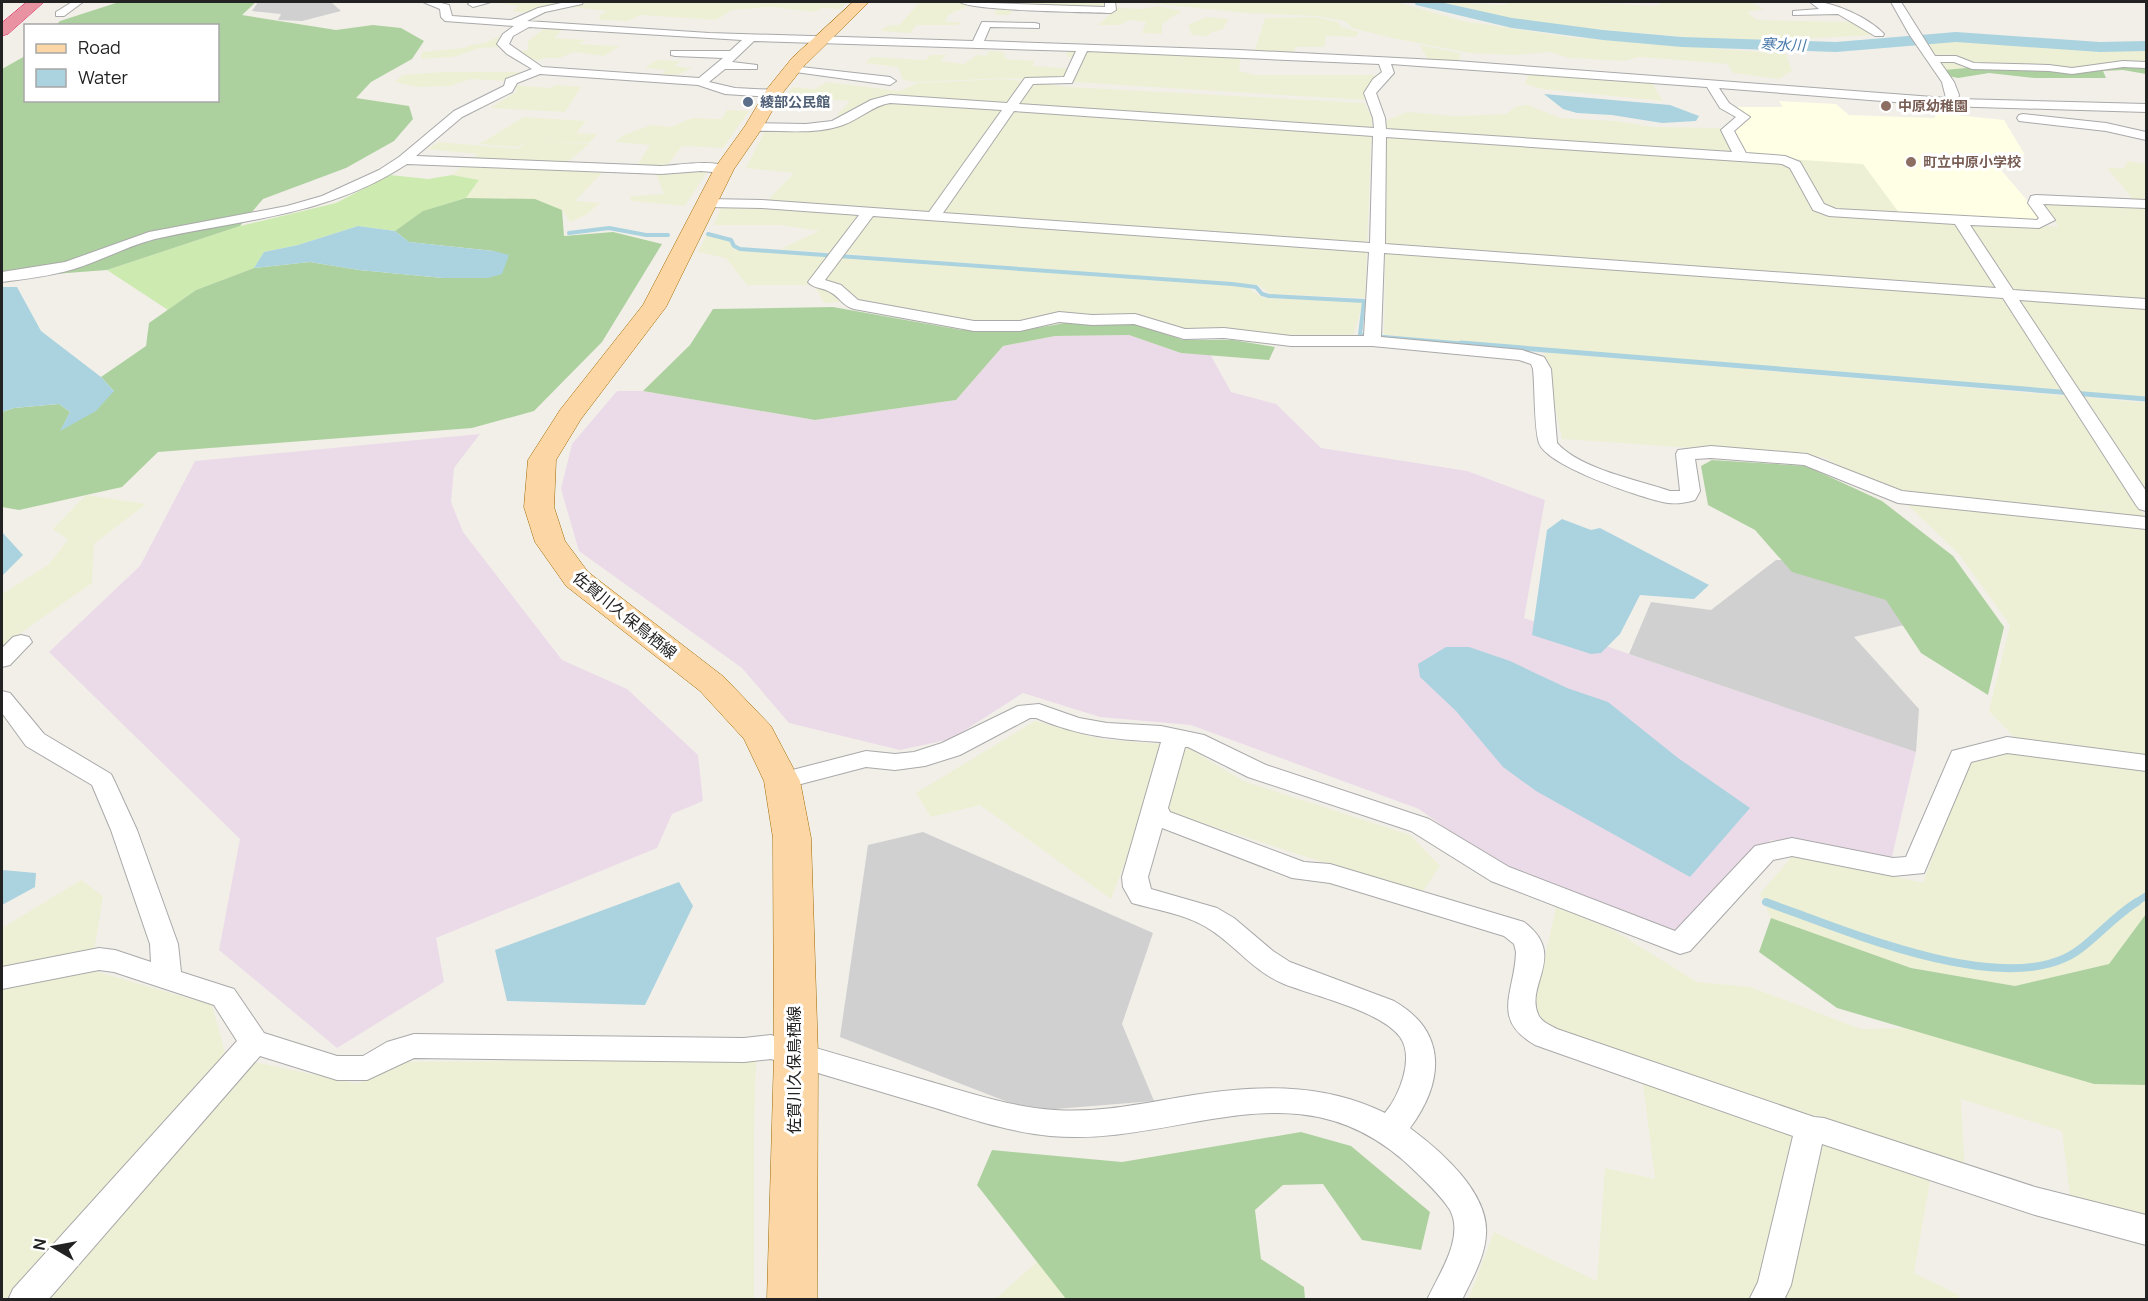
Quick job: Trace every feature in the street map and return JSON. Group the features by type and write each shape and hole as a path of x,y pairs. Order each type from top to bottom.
{"highway":[{"path":"2,20 24,2"},
{"path":"2,31 36,2"}],"main road":[{"name":"佐賀川久保鳥栖線","path":"792,1299 796,1055 792,838 782,781 759,734 712,684 577,579 550,542 539,507 542,460 569,416 654,307 724,169 783,81 820,40 861,2"}],"street":[{"path":"60,14 78,2"},
{"path":"428,2 445,7 446,17 449,19 526,25 751,38 1024,48 1361,55 1945,102 2146,108"},
{"path":"473,4 486,2"},
{"path":"512,24 542,10 578,2"},
{"path":"965,2 1105,18"},
{"path":"1047,10 1111,10 1110,2"},
{"path":"1815,2 1821,8 1844,11 1879,34"},
{"path":"1896,2 1953,95 1951,100 1945,102"},
{"path":"1024,48 1035,26 1047,10"},
{"path":"1797,13 1844,11"},
{"path":"977,46 986,24 1035,26"},
{"path":"526,25 504,37 503,44 513,53 534,63 539,70"},
{"path":"701,82 751,38"},
{"path":"933,216 1029,81 1068,80 1082,50"},
{"path":"675,53 733,55"},
{"path":"1372,337 1377,249 1379,118 1370,93 1377,82 1388,73 1390,57"},
{"path":"1932,59 1956,60 1972,66 2049,68 2072,71 2123,64 2146,65"},
{"path":"722,65 753,67"},
{"path":"2,277 68,266 149,236 308,205 362,184 404,160 459,114 508,88 512,85 510,82 539,70 701,82 705,86 728,90 783,81 890,81"},
{"path":"1710,83 1724,105 1744,117 1727,130 1741,157"},
{"path":"754,127 834,125 852,118 870,104 884,99 1379,131 1791,162 1818,207 1827,212 2025,223 2047,222 2035,203 2036,199 2146,204"},
{"path":"1945,102 2018,117 2096,126 2146,135"},
{"path":"404,160 649,169 724,169"},
{"path":"706,203 933,216 2146,304"},
{"path":"869,212 816,282 834,287 846,301 957,325 1020,326 1059,317 1092,320 1127,318 1148,321 1184,334 1224,333 1291,341 1372,337 1533,358 1538,361 1542,369 1548,444 1551,451 1578,465 1668,497 1681,498 1688,496 1690,491 1685,454 1712,452 1808,460 1898,497 2146,523"},
{"path":"1958,218 2010,294 2146,505"},
{"path":"2,642 21,642 2,660"},
{"path":"2,699 35,740 102,780 124,830 164,944 167,978"},
{"path":"782,781 866,759 895,762 916,760 951,749 1026,711 1040,711 1074,724 1107,731 1174,736 1195,741 1257,771 1420,825 1500,873 1680,944 1764,853 1792,847 1893,867 1915,866 1961,757 2007,745 2146,763"},
{"path":"1174,736 1135,877 1136,887 1142,896 1216,920 1262,959 1281,970 1386,1011 1410,1027 1419,1048 1419,1075 1413,1098 1390,1131"},
{"path":"1155,807 1161,818 1301,870 1330,874 1514,928 1527,940 1532,958 1521,1000 1523,1014 1530,1027 1546,1037 1815,1130 1824,1131 2035,1201 2146,1230"},
{"path":"2,978 99,959 224,997 254,1042 337,1068 367,1068 398,1050 414,1046 744,1050 771,1047 1005,1116 1045,1123 1079,1124 1245,1101 1283,1101 1353,1112 1378,1122 1424,1157 1462,1200 1470,1220 1471,1238 1444,1299"},
{"path":"25,1299 254,1042"},
{"path":"1766,1299 1774,1284 1807,1140 1815,1130"}],"shaded area":[{"path":"258,2 327,2 332,3 341,11 302,21 278,20 281,14 252,11"},
{"path":"490,2 847,2 840,9 822,8 815,12 771,7 732,10 716,20 641,15 628,21 600,20 599,16 607,11 560,6 530,13 512,11 519,6"},
{"path":"920,2 977,2 948,15 945,22 962,22 957,25 917,25 910,33 880,31 887,26 899,25"},
{"path":"977,2 1104,2 1107,8 1020,4 1008,15 995,15 997,5"},
{"path":"1138,2 1396,2 1463,21 1569,37 1786,54 1792,71 1779,79 1733,73 1728,64 1639,57 1624,61 1569,58 1550,52 1515,55 1470,53 1392,38 1352,28 1345,21 1317,16 1246,13"},
{"path":"1442,2 1504,5 1509,2 1574,2 1657,6 1663,2 1750,2 1764,9 1747,12 1757,20 1860,22 1874,35 1758,41 1709,39 1536,24"},
{"path":"1158,6 1182,11 1162,24 1162,34 1142,33 1146,22 1130,20 1119,25 1098,25 1117,8 1142,9"},
{"path":"1207,17 1229,19 1222,30 1212,32 1207,36 1192,35 1188,25"},
{"path":"1314,17 1338,22 1341,27 1359,32 1355,37 1326,36 1324,47 1296,47 1293,54 1254,53 1265,18"},
{"path":"545,28 563,29 554,38 585,40 579,44 620,46 604,56 574,52 560,58 545,58 538,61 516,52 528,50 528,41"},
{"path":"504,34 500,47 480,48 453,57 421,59 422,52 464,48 485,43"},
{"path":"1938,41 2000,41 2100,49 2146,49 2146,66 2073,72 1977,67 1944,70 1927,44"},
{"path":"1420,45 1460,53 1459,63 1428,60"},
{"path":"990,51 1004,52 1005,59 1034,61 1033,66 1079,69 1084,58 1067,57 1067,51 1241,55 1239,71 1256,75 1381,75 1365,90 1364,100 1006,78 915,82 903,80 898,67 865,63 871,57 925,60 931,55 946,55 940,61 964,64 977,55 986,56"},
{"path":"656,60 681,61 674,66 692,68 677,75 662,74 666,70 645,68"},
{"path":"443,72 529,72 507,81 470,79 450,86 417,87 395,82 402,75"},
{"path":"1529,72 1651,81 1663,101 1542,89 1525,84"},
{"path":"1005,79 1069,87 1364,103 1372,118 1365,298 1271,294 1258,285 780,249 819,231 781,225 714,225 722,204 762,206 794,173 746,168 767,127 835,126 854,118 836,116 850,101 801,98 797,103 783,102 792,87 815,89 827,82 899,91 918,83"},
{"path":"516,85 549,88 557,85 581,87 565,112 490,108 518,91 512,87"},
{"name":"町立中原小学校","path":"1779,101 1836,104 1849,115 1934,118 1937,113 2004,120 2025,155 1990,157 2043,219 2034,222 1900,214 1792,160 1745,156 1732,131 1751,117 1732,107 1783,107"},
{"path":"1528,105 1560,118 1616,121 1653,127 1721,128 1732,131 1746,156 1863,164 1900,214 1955,220 2066,391 1384,335 1387,120 1408,112 1454,116 1506,114 1517,106"},
{"path":"727,110 749,111 723,148 682,146 666,167 636,167 650,145 615,142 624,135 651,125 671,127 692,118 721,119"},
{"path":"524,117 586,121 576,133 598,134 589,143 529,141 589,144 558,170 602,173 575,201 600,203 586,215 570,222 562,210 535,199 466,198 479,180 452,175 478,154 427,149 439,142 518,149 528,141 517,147 479,144"},
{"path":"2127,161 2146,164 2146,398 2081,392 1964,220 2059,227 2039,200 2137,204 2107,168 2124,168"},
{"path":"708,170 685,206 631,201 630,196 664,194 656,173"},
{"path":"707,234 728,239 735,250 1246,287 1264,298 1363,302 1353,337 1288,340 1187,332 1130,316 1018,323 962,323 852,301 824,303 814,285 747,285 726,258 698,252"},
{"path":"1129,335 1181,353 1210,354 1231,392 1276,404 1321,448 1467,471 1545,500 1524,618 1916,752 1891,861 1771,840 1679,935 1497,865 1419,809 1191,725 1100,717 1023,693 951,739 900,750 789,723 742,668 579,551 561,489 572,444 617,391 643,391 815,420 956,400 1003,346 1055,336"},
{"path":"1544,352 2068,396 2146,518 2146,758 2019,742 1989,711 2010,625 1959,554 1895,493 1822,457 1562,439"},
{"path":"2085,397 2146,403 2146,490"},
{"path":"480,434 454,468 451,502 463,532 562,660 627,689 698,755 703,801 672,814 657,848 436,938 444,982 337,1048 219,950 240,839 49,652 140,566 195,461"},
{"path":"86,495 146,504 94,544 92,583 2,646 2,594 48,565 68,540 53,529"},
{"path":"1776,560 1852,560 1925,620 1854,637 1919,709 1916,752 1629,654 1651,602 1711,610"},
{"path":"1035,721 1100,739 1185,746 1243,781 1410,835 1440,866 1421,894 1147,805 1111,899 980,805 931,817 916,793"},
{"path":"2011,753 2146,768 2146,914 2109,964 2015,986 1911,968 1771,918 1760,894 1795,853 1923,883 1967,763"},
{"path":"923,832 1153,933 1122,1024 1154,1101 1031,1111 840,1037 868,845"},
{"path":"81,880 103,896 91,970 212,1005 226,1056 358,1084 398,1062 756,1059 754,1299 2,1300 2,928"},
{"path":"1556,907 1613,930 1697,982 1750,987 1861,1029 1906,1028 2094,1084 2146,1085 2146,1224 2071,1204 2062,1131 1961,1099 1965,1173 1549,1034 1533,1011"},
{"path":"1643,1084 1930,1181 1914,1273 1959,1295 1958,1300 1468,1300 1494,1232 1597,1281 1605,1168 1655,1179"},
{"path":"1037,1262 1066,1299 995,1299"}],"green space":[{"path":"119,2 256,2 242,15 336,30 373,25 401,28 424,41 412,59 371,82 356,98 409,106 413,119 394,141 346,168 263,199 240,226 107,270 14,277 2,281 2,69 24,57 24,102 219,102 219,24 57,24 60,21"},
{"path":"2146,66 2146,74 2123,70 2103,71 2106,78 2035,78 1989,73 1958,78 1948,76 1944,70 1977,67 2052,70"},
{"path":"390,175 428,179 452,175 479,180 466,198 424,211 395,231 358,226 298,245 264,252 254,268 196,290 168,310 107,270 240,226 336,203"},
{"path":"466,198 535,199 562,210 564,236 613,232 662,244 602,342 534,411 472,428 158,452 122,487 19,510 2,507 2,412 14,408 59,404 70,412 61,430 114,391 101,377 146,346 149,323 196,290 254,268 310,262 359,270 443,278 488,278 494,251 409,242 395,231 423,211"},
{"path":"833,307 962,330 1030,329 1065,323 1140,325 1183,340 1233,340 1275,347 1269,360 1181,353 1129,335 1055,336 1003,346 956,400 815,420 643,391 690,345 713,309"},
{"path":"1712,460 1806,466 1882,501 1953,556 2004,627 1988,695 1921,653 1886,600 1792,572 1755,530 1708,505 1701,466"},
{"path":"2146,914 2146,1085 2094,1084 1837,1008 1759,952 1771,918 1911,968 2015,986 2109,964"},
{"path":"1301,1132 1351,1146 1430,1212 1421,1250 1362,1240 1323,1184 1283,1185 1255,1210 1261,1259 1304,1287 1305,1299 1066,1299 977,1185 992,1150 1122,1162"}],"water":[{"path":"1544,94 1670,105 1699,116 1696,121 1662,123 1612,115 1577,113 1563,109"},
{"path":"358,226 395,231 409,242 494,251 509,255 502,274 488,278 443,278 359,270 310,262 254,268 264,252 298,245"},
{"path":"2,287 17,287 41,331 101,377 114,391 96,411 60,431 70,412 59,404 14,408 2,412"},
{"path":"1562,519 1591,530 1600,528 1709,585 1694,599 1640,595 1620,634 1601,653 1591,654 1532,635 1547,530"},
{"path":"2,532 23,555 2,576"},
{"path":"1446,647 1469,647 1510,661 1567,688 1608,702 1678,758 1750,808 1690,877 1536,791 1503,767 1456,711 1420,677 1418,664"},
{"path":"2,870 36,873 35,887 2,905"},
{"path":"679,882 693,906 645,1005 507,1001 495,950"}],"waterway":[{"name":"寒水川","path":"1422,2 1512,23 1603,35 1682,42 1836,47 1956,37 2100,47 2146,46"},
{"path":"569,233 609,228 646,235 668,235"},
{"path":"708,234 731,240 734,246 740,249 1232,284 1256,287 1262,294 1269,296 1364,301 1360,335 1479,345"},
{"path":"1461,343 2146,399"},
{"path":"2135,903 2146,896"},
{"path":"1769,903 1766,902 1874,941 1915,953 1957,963 1997,968 2034,967 2065,958 2083,947 2137,902"}],"place":[{"name":"綾部公民館","path":"748,102"},
{"name":"中原幼稚園","path":"1886,106"},
{"name":"町立中原小学校","path":"1911,162"}]}
